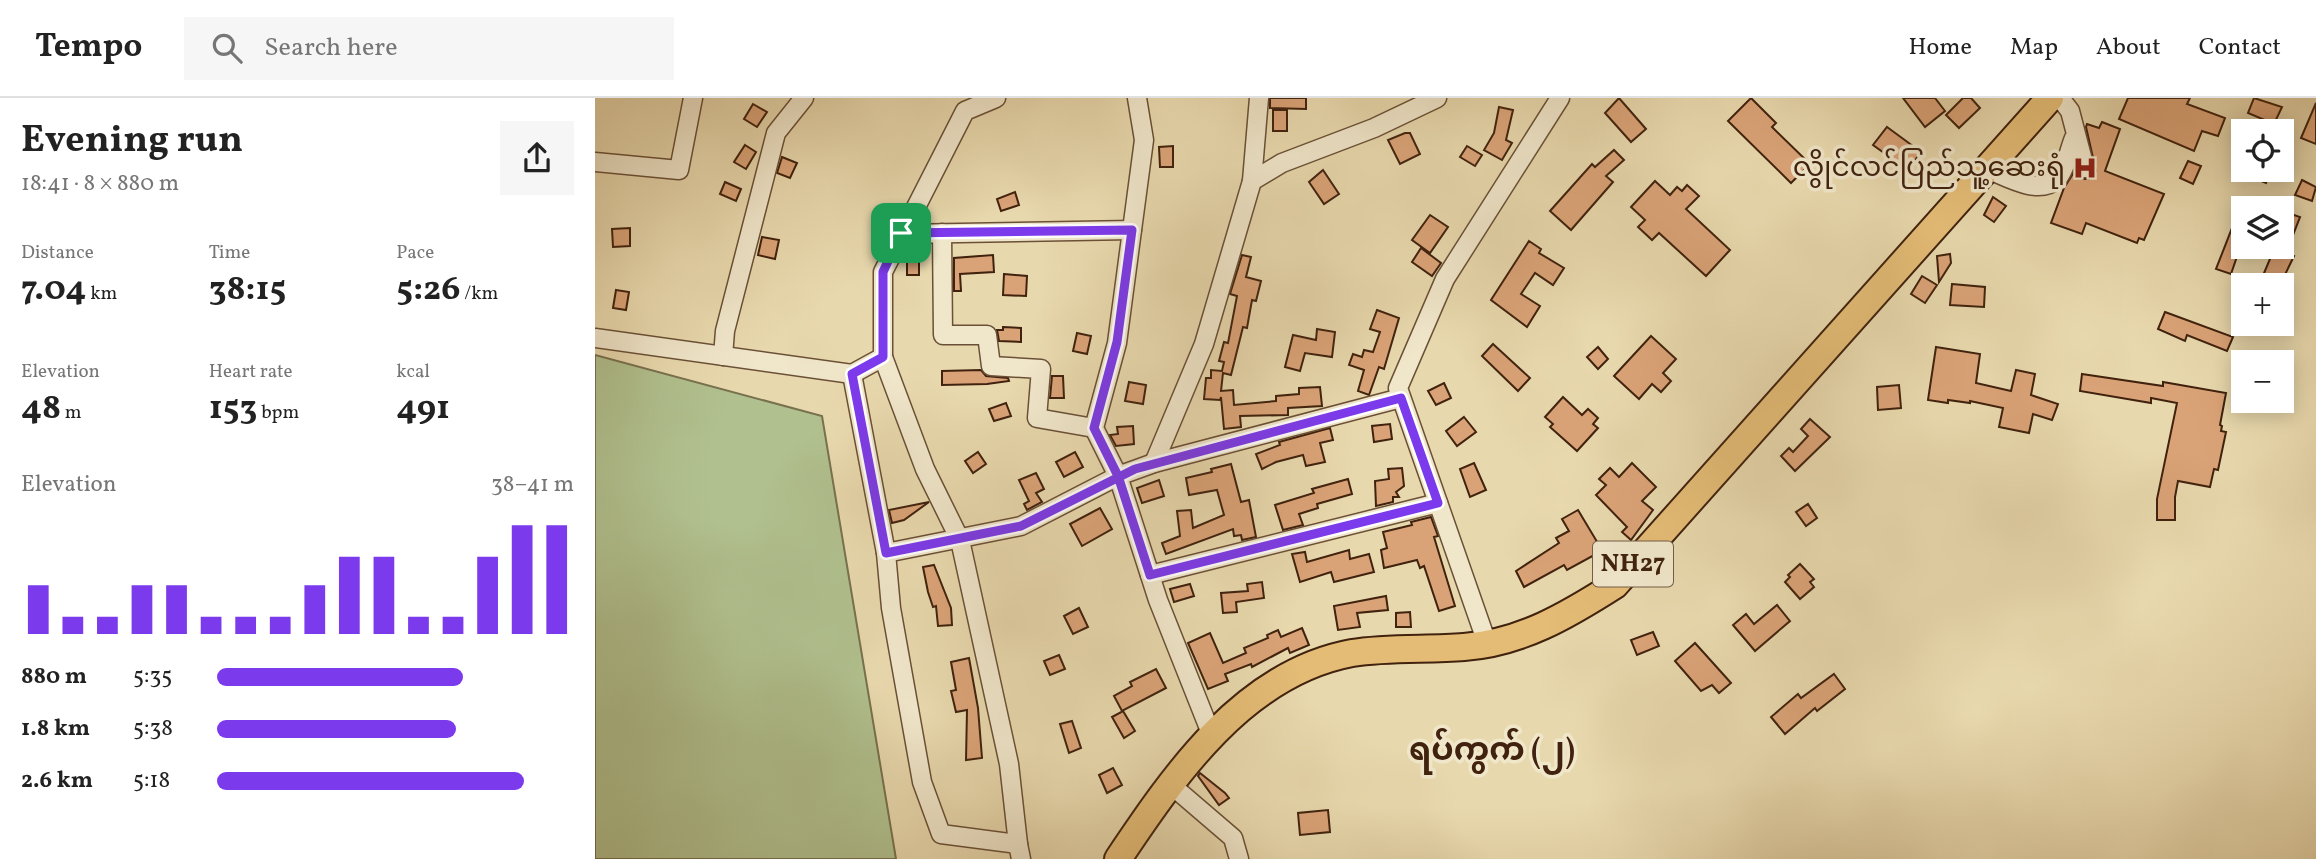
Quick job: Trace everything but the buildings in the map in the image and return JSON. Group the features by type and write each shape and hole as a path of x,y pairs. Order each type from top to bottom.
{"highway":[{"name":"NH27","path":"1118,859 1170,784 1212,736 1251,701 1300,670 1352,653 1467,647 1518,636 1563,618 1615,584 2050,98"}],"street":[{"path":"595,162 680,170 693,98"},
{"path":"723,356 725,331 776,133 804,98"},
{"path":"852,374 886,553 891,608 922,782 941,834 1019,852 1009,764 960,540 925,469 883,357 883,272 965,111 996,98"},
{"path":"1137,98 1144,140 1117,342 1094,428 1118,476 1157,600 1212,736"},
{"path":"1154,463 1204,344 1252,181 1259,98"},
{"path":"1252,181 1282,163 1374,128 1437,98"},
{"path":"1487,643 1398,388 1445,279 1560,98"},
{"path":"1987,169 2027,186 2049,184 2058,178 2074,138 2085,168 2070,111 2060,98"},
{"path":"901,233 1132,230"},
{"path":"941,233 943,335 987,335 991,366 1041,369 1037,418 1094,428"},
{"path":"595,338 852,374 883,357"},
{"path":"886,553 1021,526 1118,476 1154,463 1401,398"},
{"path":"1150,575 1438,503"},
{"path":"1170,784 1233,838 1239,859"}],"green space":[{"path":"595,355 822,416 896,859 595,859"}],"place":[{"name":"လွိုင်လင်ပြည်သူ့ဆေးရုံ","path":"2085,168"}],"district":[{"name":"ရပ်ကွက် (၂)","path":"1492,752"}],"route":[{"path":"901,233 883,272 883,357 852,374 886,553 987,535 1021,526 1118,476 1135,469 1401,398 1438,503 1150,575 1118,476 1094,428 1117,342 1132,230 901,233"}]}
